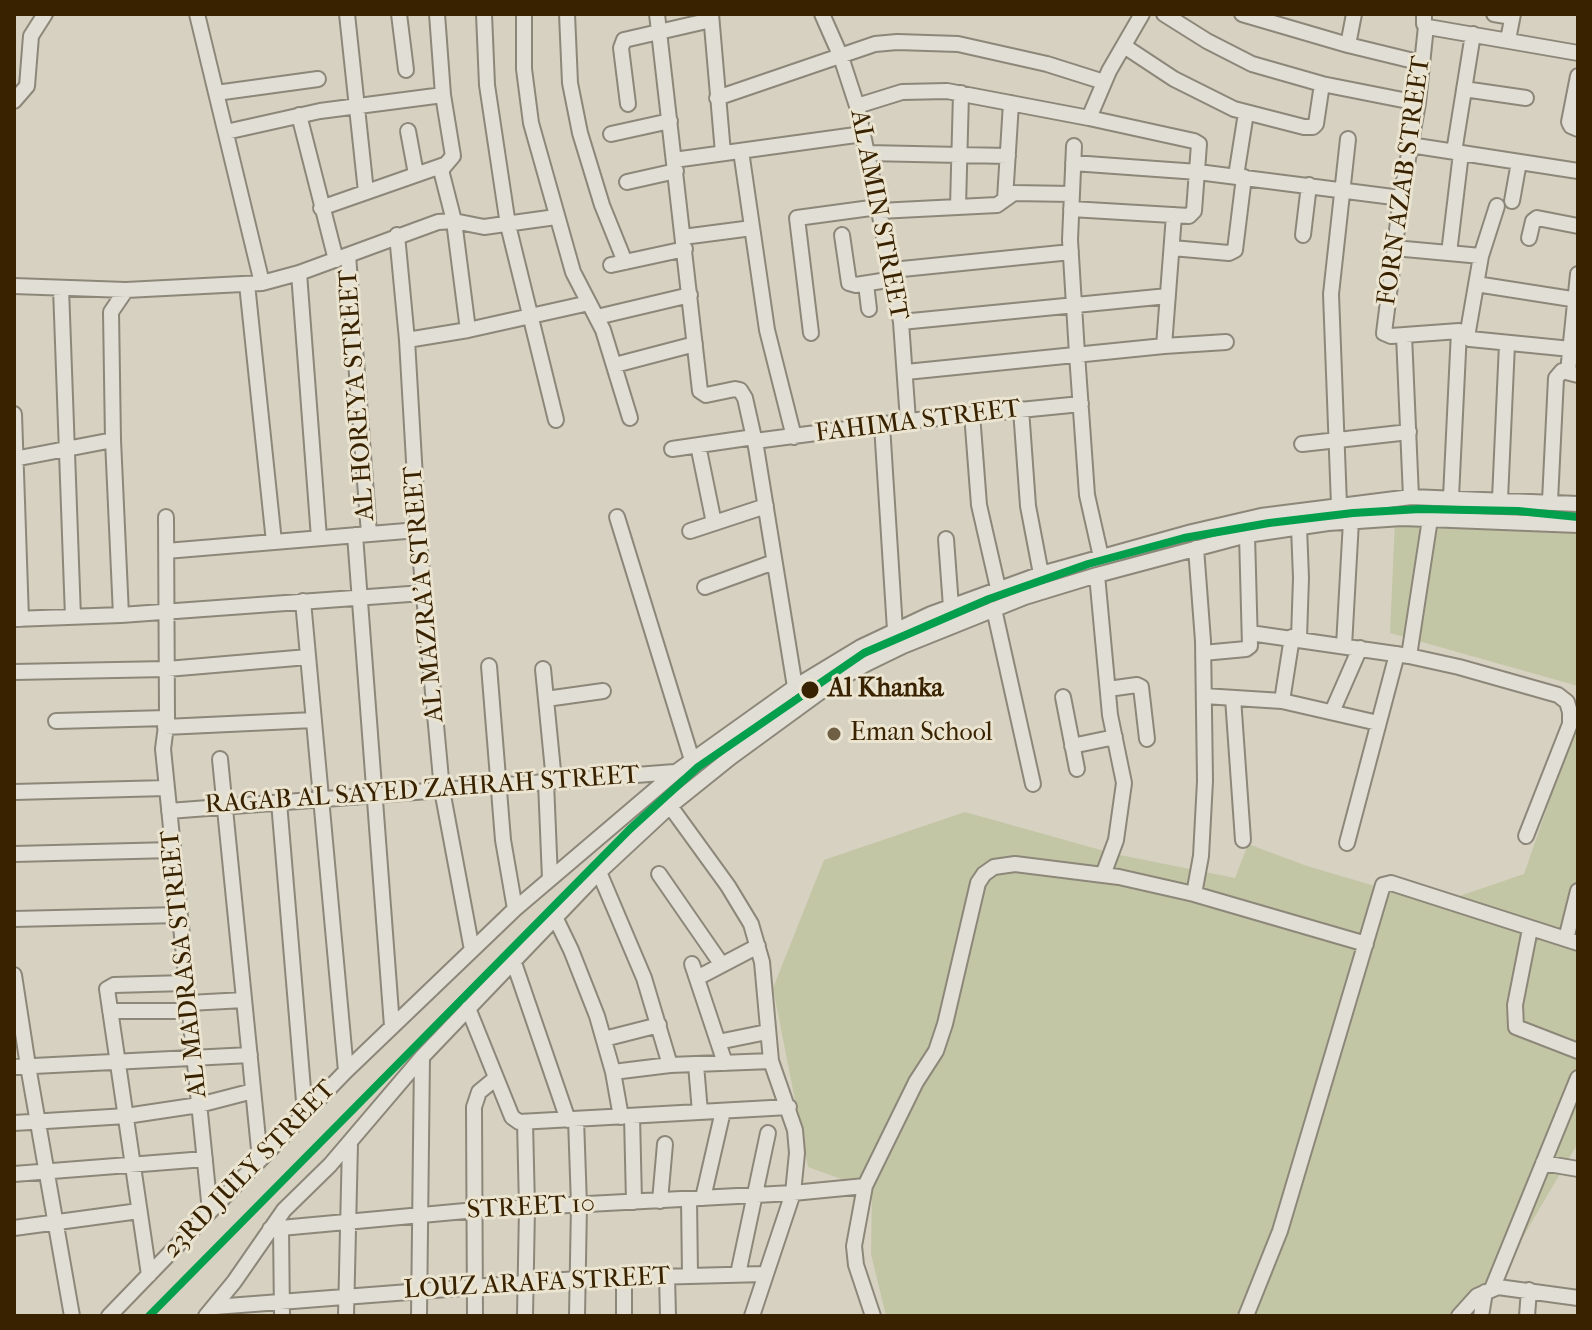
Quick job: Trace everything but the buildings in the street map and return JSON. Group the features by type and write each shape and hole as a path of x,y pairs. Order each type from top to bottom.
{"street":[{"path":"14,101 27,86 31,36 45,14"},
{"path":"197,14 226,132 254,283 274,542"},
{"path":"347,14 366,192"},
{"path":"399,14 406,70"},
{"path":"321,208 444,165 453,156 443,95 437,14"},
{"path":"484,14 487,85 508,225 556,420"},
{"path":"524,14 528,107 556,217 573,272 597,317 615,365 630,418"},
{"path":"567,14 570,83 580,133 618,264 684,243 752,228"},
{"path":"657,14 700,391 706,395 735,389 743,393 755,439 795,687"},
{"name":"AL AMIN STREET","path":"822,14 841,57 857,106 893,274 901,322 908,421"},
{"path":"1089,118 1104,82 1142,14"},
{"path":"1164,14 1252,64 1322,84 1418,103"},
{"path":"1242,14 1422,63"},
{"path":"1348,45 1354,14"},
{"path":"1494,14 1513,16 1508,40"},
{"path":"628,104 621,43 629,38 711,17 723,153"},
{"path":"1425,20 1473,34 1578,53"},
{"name":"FORN AZAB STREET","path":"1404,335 1387,335 1384,328 1401,198 1418,103 1425,20"},
{"path":"1449,253 1464,89 1473,34"},
{"path":"717,98 885,43 958,44 1047,64 1104,82"},
{"path":"1124,46 1174,79 1246,113 1309,127 1316,124 1322,84"},
{"path":"1578,76 1569,122 1578,129"},
{"path":"216,93 318,79"},
{"path":"1464,89 1526,98"},
{"path":"811,333 797,218 801,216 879,209 997,205 1014,193 1118,210 1180,216 1194,211 1200,148 1197,142 961,93 902,92 857,106"},
{"path":"958,207 961,93"},
{"path":"226,132 299,115 443,95"},
{"path":"1005,199 1011,103"},
{"path":"1172,248 1229,253 1235,250 1246,113"},
{"name":"AL HOREYA STREET","path":"299,115 321,208 342,257 362,535 359,597 392,1026"},
{"path":"611,134 670,121"},
{"path":"408,131 416,174"},
{"path":"627,182 723,153 863,134"},
{"path":"1339,505 1331,294 1348,139"},
{"path":"1410,145 1578,171"},
{"path":"1074,146 1071,252 1077,354 1087,495 1101,557"},
{"path":"741,151 767,330 794,437"},
{"path":"867,153 1008,156"},
{"path":"1512,201 1519,162"},
{"path":"1073,163 1198,172 1401,198"},
{"path":"444,165 442,174 454,221 468,330"},
{"path":"1303,235 1309,185"},
{"path":"1451,497 1463,334 1481,256 1497,206"},
{"path":"1164,346 1172,248 1180,216"},
{"path":"14,286 126,290 254,283 299,273 438,222 454,221 484,227 556,217"},
{"path":"1529,238 1533,221 1537,218 1578,226"},
{"name":"AL MAZRA'A STREET","path":"397,235 423,593 442,790 472,950"},
{"path":"842,235 849,283 866,284 893,274 1071,252"},
{"path":"1394,248 1481,256"},
{"path":"299,273 319,538"},
{"path":"1550,501 1556,378 1569,373 1578,274"},
{"path":"866,284 869,309"},
{"path":"1476,284 1576,299"},
{"path":"61,288 73,617"},
{"path":"121,615 111,312 126,290"},
{"path":"597,317 690,295"},
{"path":"901,322 1168,296"},
{"path":"407,340 589,303"},
{"path":"1411,497 1404,335 1463,334 1507,344 1571,349"},
{"path":"906,372 1226,342"},
{"path":"615,365 695,344"},
{"path":"1500,499 1507,344"},
{"name":"FAHIMA STREET","path":"672,449 1081,404"},
{"path":"1021,409 1027,494 1041,574"},
{"path":"14,414 17,619 121,615 423,593"},
{"path":"972,414 979,505 998,588"},
{"path":"882,425 895,630"},
{"path":"1302,444 1409,432"},
{"path":"15,459 113,440"},
{"path":"698,445 714,523"},
{"name":"23RD JULY STREET","path":"109,1316 346,1071 515,909 676,772 795,687 861,647 998,588 1226,523 1297,510 1411,497 1578,504"},
{"path":"690,531 766,506"},
{"name":"AL MADRASA STREET","path":"166,517 167,669 163,749 210,1211"},
{"path":"617,517 692,760"},
{"path":"1347,843 1378,723 1403,655 1430,519"},
{"name":"23RD JULY STREET","path":"208,1314 276,1228 284,1210 350,1143 422,1057 599,872 670,806 761,734 831,684 903,646 994,609 1097,575 1247,535 1351,521 1430,519 1578,525"},
{"path":"1332,712 1352,647 1351,521"},
{"path":"1282,701 1296,638 1301,578 1299,527"},
{"path":"166,551 418,530"},
{"path":"1203,653 1250,646 1247,535"},
{"path":"946,539 951,607"},
{"path":"1194,894 1205,809 1203,653 1196,548"},
{"path":"705,587 774,562"},
{"path":"1097,575 1108,689 1124,783 1116,840 1103,875"},
{"path":"303,601 346,1071"},
{"path":"994,609 1033,784"},
{"path":"1250,633 1403,655 1558,695 1567,702 1570,724 1526,836"},
{"path":"14,672 167,669 308,657"},
{"path":"489,666 503,840 515,909"},
{"path":"543,669 550,782 550,879"},
{"path":"1108,689 1141,687 1147,739"},
{"path":"546,699 603,691"},
{"path":"1204,696 1282,701 1378,723"},
{"path":"1063,697 1077,769"},
{"path":"1233,698 1243,840"},
{"path":"56,721 314,720"},
{"path":"1072,746 1115,737"},
{"path":"220,759 260,1159"},
{"name":"RAGAB AL SAYED ZAHRAH STREET","path":"169,811 676,772"},
{"path":"14,792 167,788"},
{"path":"279,802 305,1113"},
{"path":"670,806 741,905 758,946 771,1061 795,1130 797,1153 793,1193 752,1316"},
{"path":"14,854 173,850"},
{"path":"873,1316 856,1265 854,1246 865,1186 916,1082 936,1051 978,883 984,874 994,867 1015,864 1103,875 1194,894 1366,944"},
{"path":"599,872 644,978 670,1065"},
{"path":"659,874 722,965"},
{"path":"1246,1316 1280,1231 1383,885 1391,883 1572,941 1578,891"},
{"path":"14,919 180,915"},
{"path":"555,917 585,983 627,1116 634,1202"},
{"path":"1530,929 1514,1022 1522,1031 1578,1051"},
{"path":"697,978 758,946"},
{"path":"513,960 572,1120 579,1205 577,1316"},
{"path":"692,964 725,1063"},
{"path":"14,975 21,1067 37,1122 72,1316"},
{"path":"149,1275 109,987 186,983"},
{"path":"110,1011 189,1007 244,1000"},
{"path":"468,1008 496,1078 520,1121 527,1208 525,1316"},
{"path":"604,1039 659,1025"},
{"path":"718,1042 767,1032"},
{"path":"21,1067 250,1055"},
{"path":"419,1316 422,1057"},
{"path":"613,1072 670,1065 771,1061"},
{"path":"696,1065 700,1112"},
{"path":"475,1316 474,1107 479,1092 496,1078"},
{"path":"1481,1316 1488,1290 1578,1078"},
{"path":"14,1123 126,1116 199,1105 253,1091"},
{"path":"520,1121 789,1107"},
{"path":"690,1275 696,1199 723,1111"},
{"path":"738,1274 768,1133"},
{"path":"346,1316 350,1143"},
{"path":"660,1201 665,1144"},
{"path":"14,1174 205,1159"},
{"path":"1543,1163 1578,1169"},
{"name":"STREET 10","path":"276,1228 476,1210 696,1199 865,1186"},
{"path":"14,1228 139,1211"},
{"path":"276,1228 282,1309"},
{"name":"LOUZ ARAFA STREET","path":"208,1314 282,1309 346,1296 476,1286 624,1277 764,1274"},
{"path":"667,1276 668,1316"},
{"path":"624,1277 624,1316"},
{"path":"1459,1316 1470,1302 1488,1290 1505,1287 1578,1298"},
{"path":"1527,1316 1529,1290"}],"green space":[{"path":"1395,520 1578,532 1578,686 1390,633"},
{"path":"1578,718 1578,1143 1506,1266 1448,1316 886,1316 871,1254 872,1190 808,1167 773,988 824,860 965,812 1115,854 1235,878 1248,844 1307,866 1436,904 1524,874"}],"transit line":[{"path":"149,1316 630,829 698,767 864,653 989,599 1088,564 1184,538 1269,523 1420,509 1518,511 1578,517"}],"place":[{"name":"Al Khanka","path":"810,690"},
{"name":"Eman School","path":"834,734"}]}
